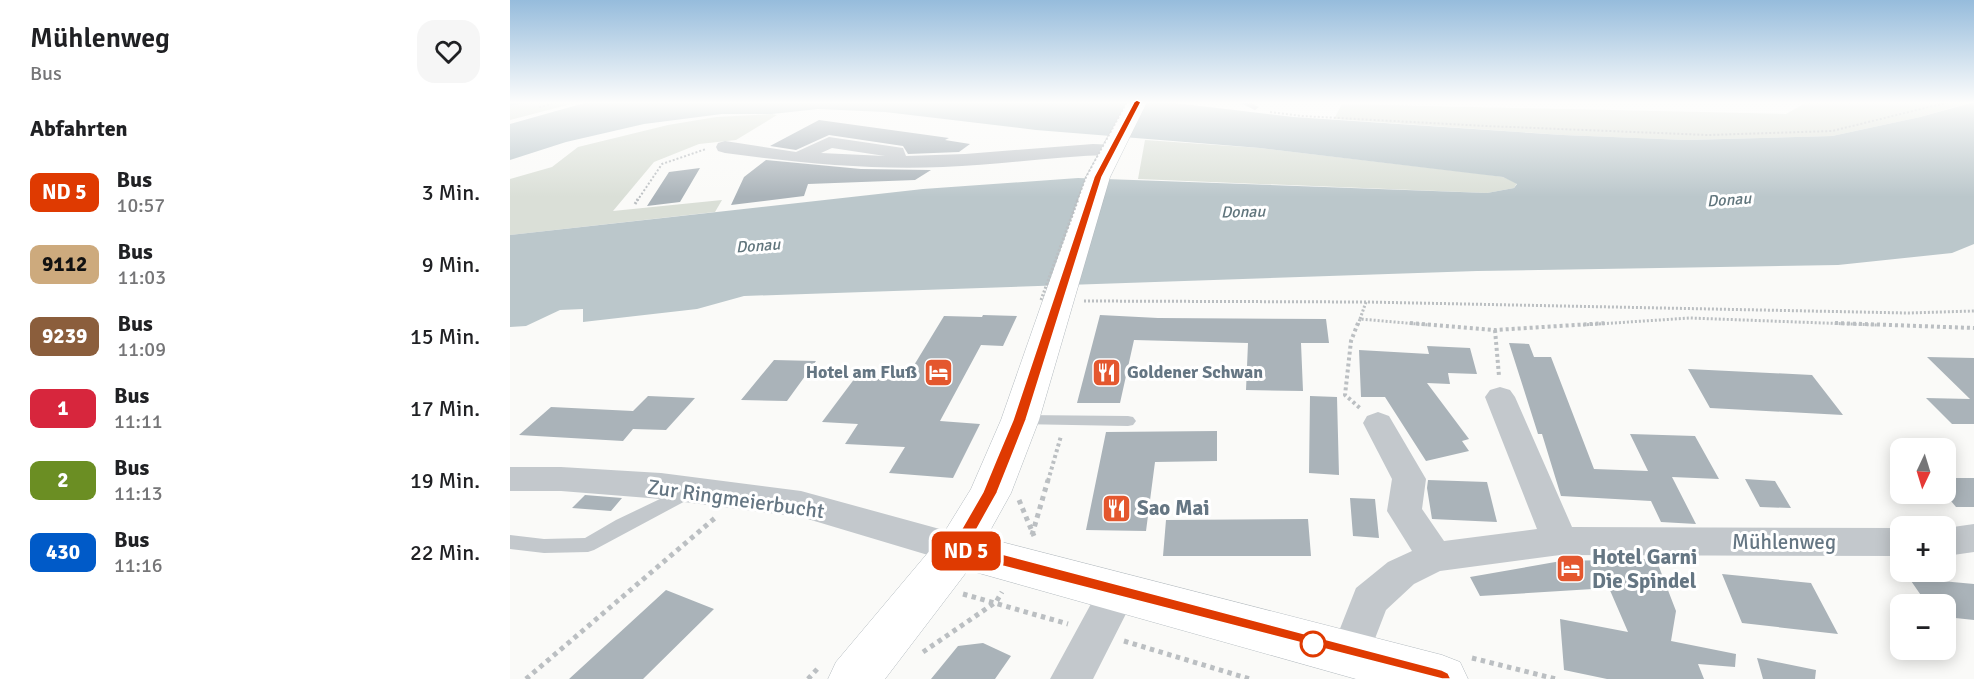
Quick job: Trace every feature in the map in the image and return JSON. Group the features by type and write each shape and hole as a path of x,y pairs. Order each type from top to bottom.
{"main road":[{"path":"854,679 957,549 990,493 1020,420 1105,149 1115,134"},
{"path":"957,549 1442,679"}],"street":[{"path":"725,147 799,158 829,142 896,152 897,161 964,160 1022,153 1105,149"},
{"path":"1500,398 1560,541"},
{"path":"1378,423 1409,479 1404,512 1435,557"},
{"name":"Zur Ringmeierbucht","path":"510,479 561,479 692,490 801,504 957,549"},
{"path":"1956,541 1974,538"},
{"name":"Mühlenweg","path":"1350,654 1370,600 1401,573 1435,557 1560,541 1890,542"},
{"path":"1071,679 1119,592"}],"lane":[{"path":"1020,420 1128,421"},
{"path":"510,542 544,546 588,545 631,520 692,490"}],"path":[{"path":"1112,134 1086,177 1058,300 1366,302 1908,313 1974,311"},
{"path":"1680,134 1749,134"},
{"path":"635,204 662,164 698,150 725,147"},
{"path":"1366,302 1351,341 1345,395 1378,423"},
{"path":"1360,319 1495,330 1690,318 1974,328"},
{"path":"1495,330 1500,398"},
{"path":"1032,536 1065,421"},
{"path":"526,679 741,496"},
{"path":"920,654 996,602"}],"shaded area":[{"path":"632,134 746,134 736,140 699,144 654,162 613,211 722,200 715,212 510,235 510,179 552,167 578,147"},
{"path":"1544,134 1843,134 1832,136 1686,140"},
{"path":"1145,140 1260,148 1482,174 1503,177 1517,183 1514,188 1487,193 1138,179"}],"water":[{"path":"510,134 602,134 566,142 510,160"},
{"name":"Donau","path":"1082,134 1543,134 1686,140 1832,136 1843,134 1974,134 1974,244 1952,253 1838,265 1477,271 744,296 697,309 583,322 583,309 560,310 526,326 510,327 510,235 923,189 1078,178 1487,193 1514,188 1517,184 1503,177 1260,148"}],"building":[{"path":"793,134 918,134 949,138 945,140 970,144 959,152 908,154 903,146 829,135 796,150 770,146"},
{"path":"766,160 861,169 931,170 915,180 808,184 804,196 731,205 744,177"},
{"path":"700,168 680,202 647,206 669,172"},
{"path":"983,315 1017,316 1003,346 981,345 940,421 980,424 953,478 889,473 905,447 845,444 858,424 822,422 855,378 905,380 944,316 982,317"},
{"path":"1100,315 1158,318 1326,319 1329,343 1301,343 1303,391 1246,390 1248,343 1134,340 1120,403 1077,403"},
{"path":"1509,343 1529,344 1534,357 1551,357 1594,469 1648,471 1630,434 1695,436 1719,479 1672,477 1696,524 1661,522 1651,501 1561,496 1542,434 1538,434"},
{"path":"1427,346 1470,348 1477,374 1448,373 1450,384 1427,383 1469,439 1462,441 1469,451 1426,461 1385,397 1361,397 1359,350 1429,354"},
{"path":"1927,357 1974,358 1974,424 1952,424 1926,398 1970,399"},
{"path":"774,360 816,361 787,401 741,400"},
{"path":"1688,369 1812,375 1843,415 1710,408"},
{"path":"648,396 695,398 666,430 633,429 623,441 519,435 551,407 633,411"},
{"path":"1310,396 1337,397 1339,475 1309,473"},
{"path":"1217,431 1217,461 1155,462 1146,531 1086,530 1106,432"},
{"path":"1956,478 1974,478 1974,507 1956,507 1954,504 1956,504"},
{"path":"1745,479 1775,481 1791,508 1760,507"},
{"path":"1428,480 1487,482 1497,522 1432,519 1427,488"},
{"path":"585,495 622,498 611,511 572,508"},
{"path":"1350,498 1375,499 1379,538 1353,536"},
{"path":"1308,519 1311,556 1163,556 1166,520"},
{"path":"1656,559 1676,611 1671,641 1736,654 1735,667 1698,664 1704,679 1607,679 1564,670 1560,619 1628,632 1609,588 1480,596 1470,577 1561,561"},
{"path":"1722,574 1811,583 1838,634 1742,623"},
{"path":"1912,582 1974,584 1974,620 1956,618 1956,594 1920,594"},
{"path":"666,590 714,609 643,679 569,679"},
{"path":"983,643 1011,656 995,679 931,679 958,646"},
{"path":"1757,658 1816,670 1815,679 1763,679"}],"bus line":[{"path":"1120,134 1098,177 1020,420 990,493 957,549 1442,679"}],"place":[{"name":"Hotel am Fluß","path":"938,372"},
{"name":"Goldener Schwan","path":"1106,372"},
{"name":"Sao Mai","path":"1116,508"},
{"name":"Hotel Garni Die Spindel","path":"1571,569"}]}
